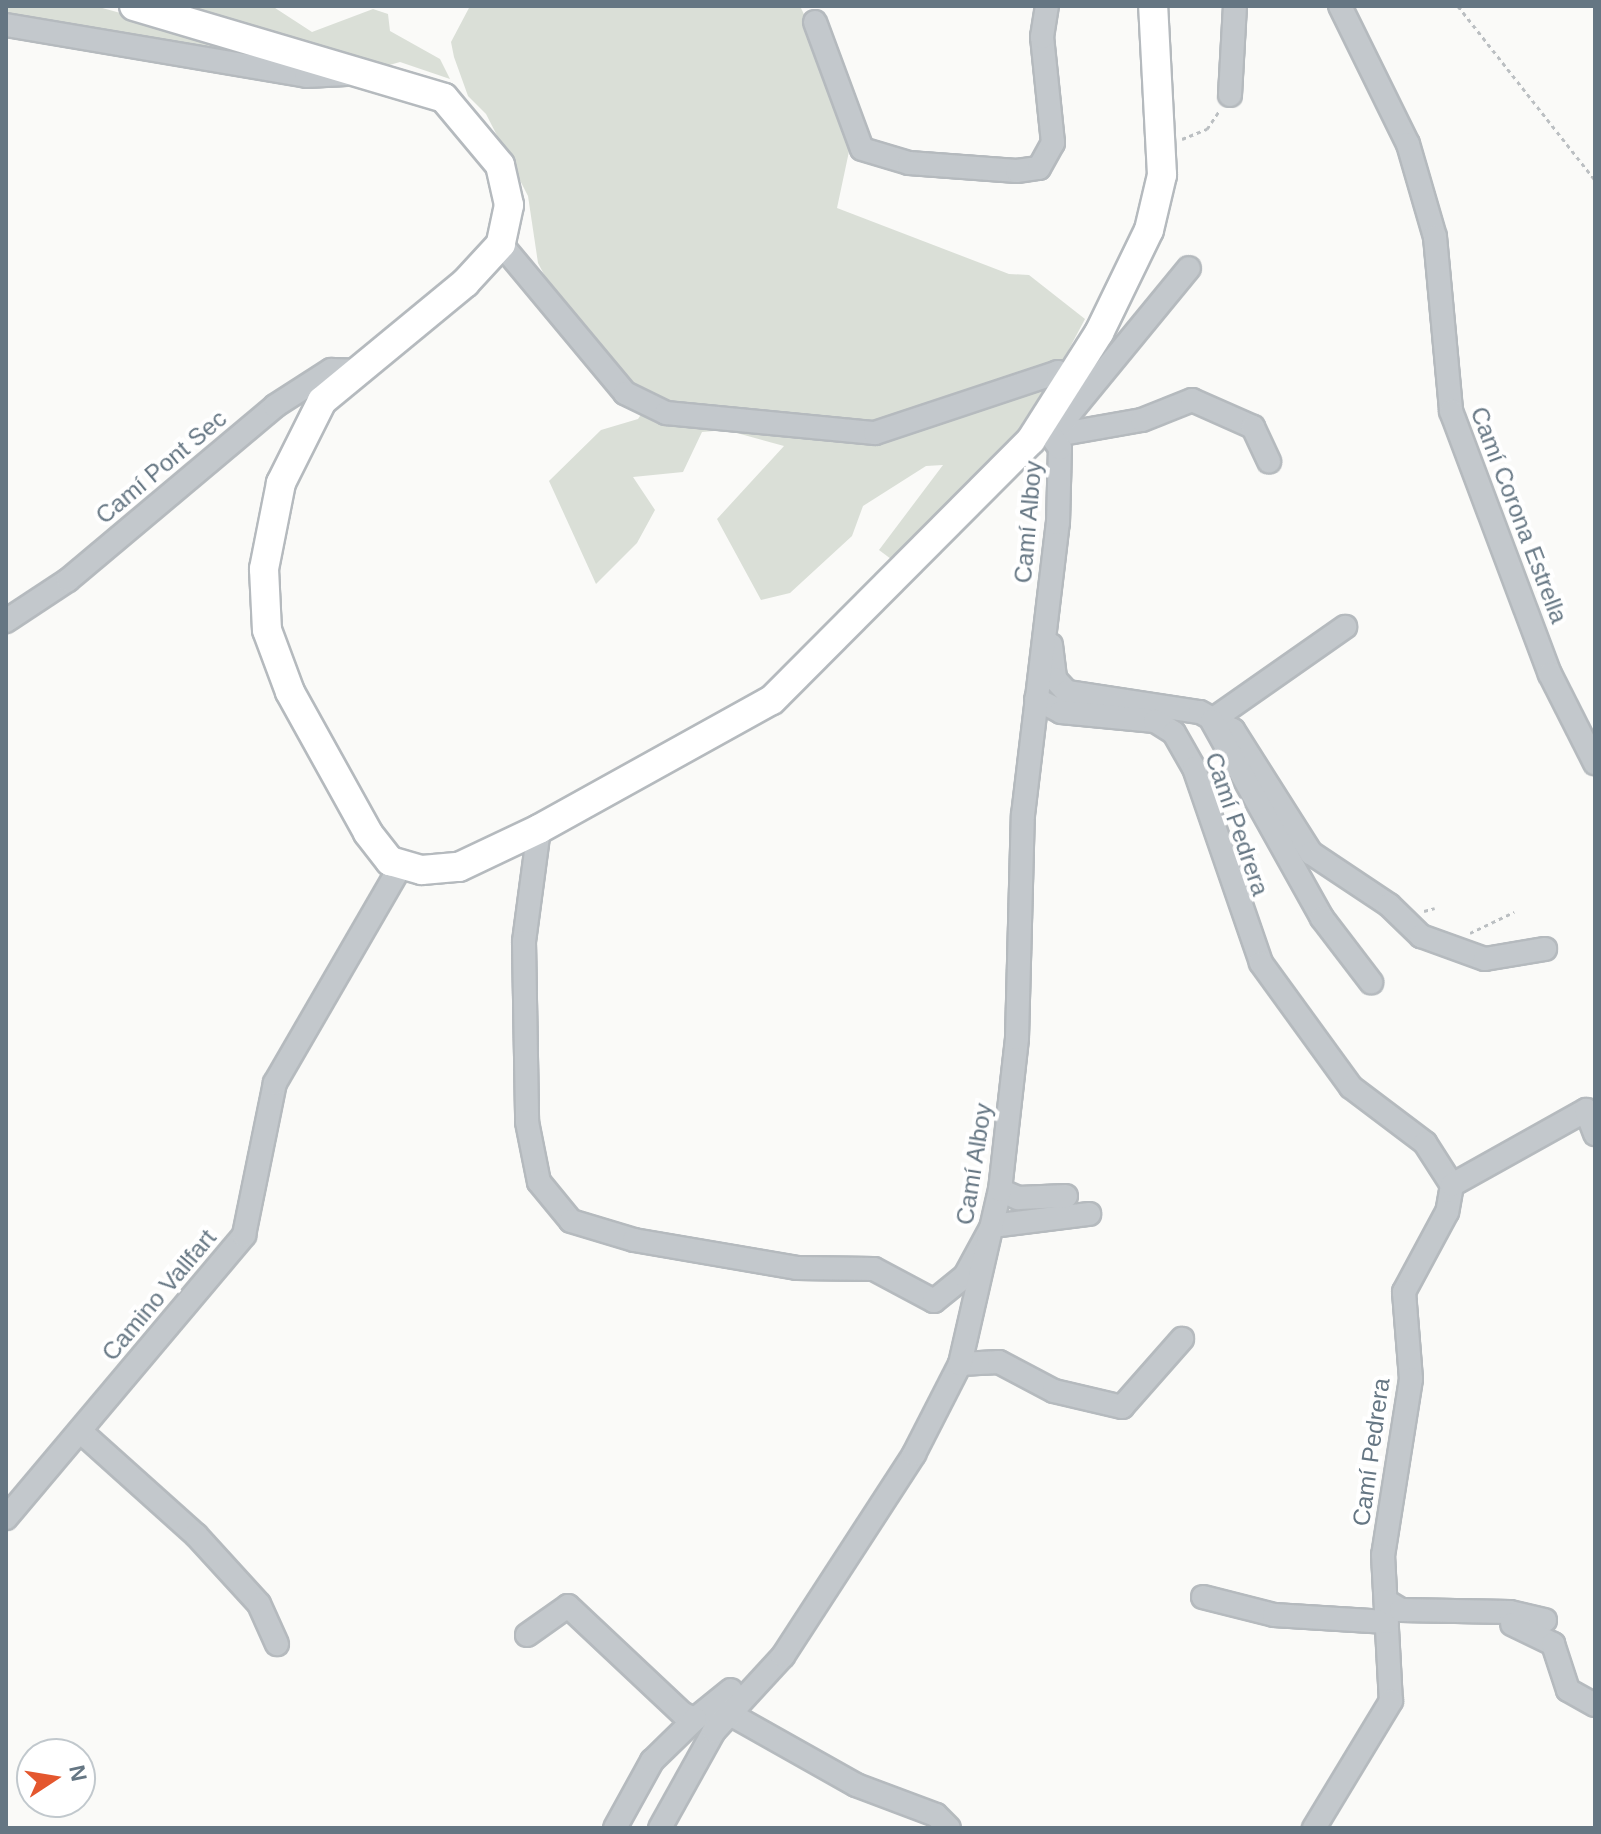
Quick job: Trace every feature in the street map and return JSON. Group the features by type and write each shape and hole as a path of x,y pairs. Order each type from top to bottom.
{"main road":[{"path":"134,6 444,98 481,135 500,165 509,205 501,244 465,283 322,401 281,483 261,597 290,692 368,833 402,864 459,867 539,829 772,700 1046,430 1070,378 1149,230 1162,148 1153,6"}],"street":[{"path":"815,22 862,149 909,163 1017,171 1039,168 1053,143 1042,37 1047,6"},
{"path":"1230,95 1235,6"},
{"name":"Camí Corona Estrella","path":"1340,6 1408,144 1435,237 1451,411 1550,674 1595,763"},
{"path":"6,25 306,76 363,73"},
{"path":"501,244 625,393 666,413 875,433 1058,372 1070,378"},
{"path":"1046,430 1189,268"},
{"name":"Camí Pont Sec","path":"6,621 68,580 275,406 331,370 355,371"},
{"path":"1046,430 1130,424 1192,400 1253,427 1269,462"},
{"name":"Camí Alboy","path":"660,1828 730,1714 805,1622 914,1454 960,1364 1000,1190 1017,1038 1016,928 1060,448 1046,430"},
{"path":"1049,588 1051,662 1067,692 1212,717 1249,751 1311,853 1389,905 1421,936 1485,959 1545,949"},
{"path":"1212,717 1345,627"},
{"name":"Camí Pedrera","path":"1036,699 1061,712 1155,721 1174,733 1194,768 1261,963 1351,1087 1425,1143 1452,1185 1447,1212 1404,1292 1411,1379 1383,1555 1391,1701 1314,1828"},
{"path":"1212,717 1322,918 1371,982"},
{"path":"539,829 524,942 527,1122 539,1182 571,1221 634,1240 797,1268 874,1269 934,1301 965,1276 992,1226 1089,1214"},
{"name":"Camino Vallfart","path":"6,1518 244,1235 275,1083 402,864"},
{"path":"1452,1185 1590,1111 1595,1134"},
{"path":"1000,1190 1018,1198 1066,1196"},
{"path":"960,1364 999,1362 1054,1391 1122,1407 1182,1339"},
{"path":"80,1431 207,1546 259,1604 277,1644"},
{"path":"1203,1597 1274,1615 1401,1610 1486,1612 1545,1620"},
{"path":"527,1635 556,1609 579,1611 665,1700 695,1719"},
{"path":"1486,1612 1553,1644 1568,1690 1595,1705"},
{"path":"615,1828 652,1761 695,1719 714,1710 805,1622"},
{"path":"730,1714 743,1728 856,1785 936,1815 949,1828"}],"path":[{"path":"1458,6 1595,180"},
{"path":"1162,148 1207,129 1230,95"},
{"path":"1444,945 1514,912"}],"shaded area":[{"path":"6,6 95,6 292,60 292,68 6,16"},
{"path":"175,6 272,6 312,32 373,9 388,14 390,31 440,59 450,79 400,62 379,68"},
{"path":"470,6 800,6 836,81 851,142 837,208 1009,274 1029,275 1085,319 1025,432 895,562 879,550 943,465 926,466 863,506 852,536 790,593 761,600 717,519 784,446 726,430 702,432 683,472 633,477 655,510 637,543 596,584 549,481 601,430 638,419 652,399 624,381 560,305 538,263 528,196 486,114 468,96 454,57 451,42"}]}
